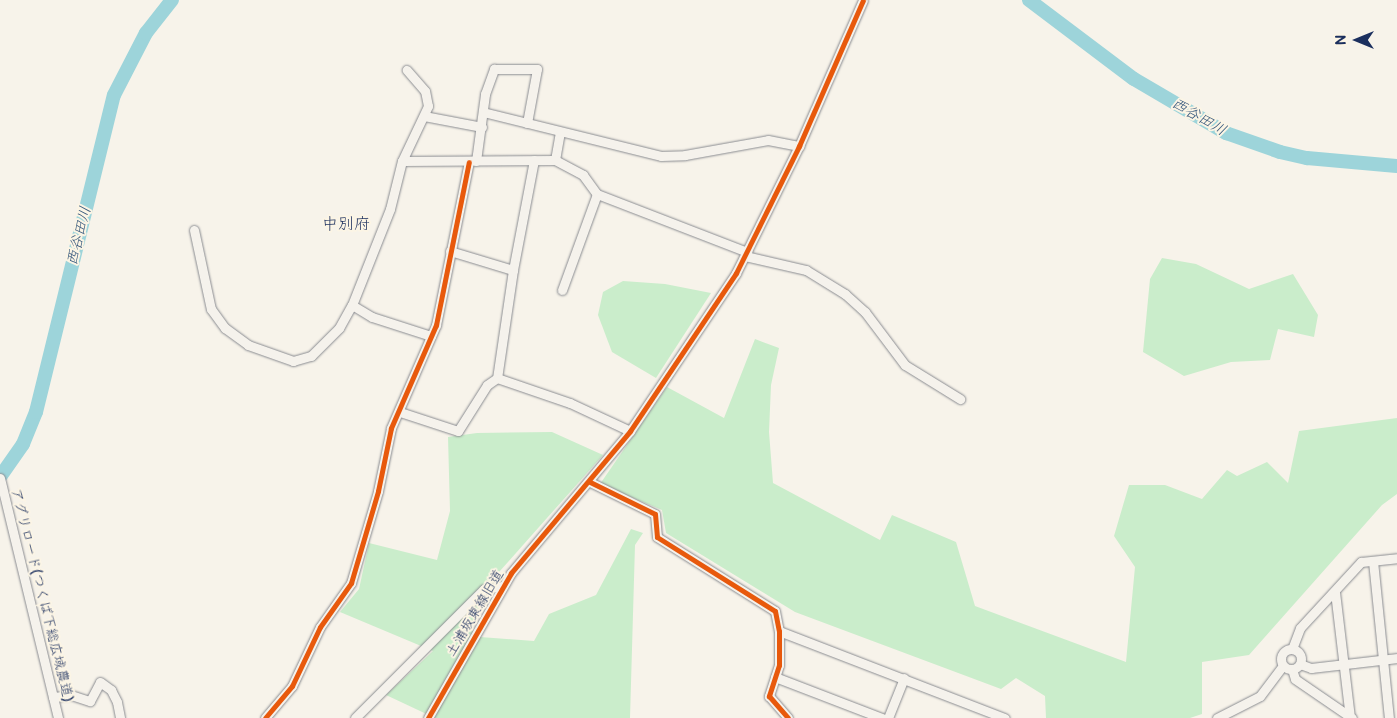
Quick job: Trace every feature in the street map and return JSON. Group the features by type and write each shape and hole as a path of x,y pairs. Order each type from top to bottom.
{"street":[{"name":"土浦坂東線旧道","path":"428,718 503,586 535,543 590,482 630,431 746,254 799,146 863,0"},
{"path":"264,718 292,686 320,627 351,583 378,490 391,428 400,412 409,380 431,336 450,251 482,127 483,112 494,69 520,71 533,67 537,69 527,123"},
{"path":"194,230 211,309 225,328 248,345 293,360 306,360 324,346 339,328 352,305 390,209 402,162 424,116 428,97 407,70"},
{"path":"483,112 560,133 600,139 661,156 685,155 768,140 799,146"},
{"path":"424,116 482,127"},
{"path":"555,160 560,133"},
{"path":"400,412 458,432 487,385 497,378 513,270 534,160"},
{"path":"402,162 555,160 583,175 597,194 746,254 806,270 845,294 865,312 905,365 960,399"},
{"path":"562,290 597,194"},
{"path":"450,251 513,270"},
{"path":"352,305 372,317 431,336"},
{"path":"497,378 570,403 630,431"},
{"path":"590,482 655,514 657,537 772,607 779,631 779,665 768,696 788,718"},
{"name":"アグリロード(つくば下総広域農道)","path":"1,483 58,718"},
{"path":"1351,717 1295,679 1292,666 1283,653 1292,649 1300,628 1361,562 1397,558"},
{"path":"1373,561 1389,718"},
{"path":"355,718 484,589 503,586"},
{"path":"1335,592 1351,717"},
{"path":"779,631 904,678 994,716 1005,718"},
{"path":"1217,718 1260,696 1292,666 1300,654 1292,649"},
{"path":"1292,666 1311,668 1397,658"},
{"path":"775,677 882,718"},
{"path":"888,718 904,678"},
{"path":"53,697 72,695 90,700 100,682 111,690 117,702 120,718"}],"green space":[{"path":"1162,258 1196,264 1249,289 1293,274 1318,315 1314,337 1278,329 1270,360 1231,362 1184,376 1143,352 1150,279"},
{"path":"623,281 665,284 711,293 656,378 612,352 598,315 603,292"},
{"path":"755,339 779,348 771,385 769,432 773,483 880,540 892,515 956,542 975,606 1126,662 1135,567 1114,536 1129,485 1165,485 1202,499 1227,470 1237,476 1267,462 1288,483 1299,431 1397,418 1397,494 1382,505 1249,655 1202,662 1202,714 1190,718 1046,718 1045,696 1016,678 1001,689 795,612 666,533 662,510 600,484 667,387 724,418"},
{"path":"552,432 603,455 499,572 470,628 480,637 534,641 549,614 596,595 631,529 643,533 635,545 630,718 435,718 386,695 433,651 340,612 359,589 369,543 437,560 450,511 448,437 477,433"}],"waterway":[{"name":"西谷田川","path":"0,477 23,444 36,412 114,95 146,33 172,0"},
{"name":"西谷田川","path":"1029,0 1134,79 1226,133 1280,152 1307,158 1397,166"}],"cycle path":[{"path":"428,718 511,573 630,431 736,273 799,146 863,0"},
{"path":"265,718 292,686 320,627 351,583 378,491 391,428 436,325 469,162"},
{"path":"590,482 655,514 657,537 775,611 779,631 779,665 769,696 788,718"}],"district":[{"name":"中別府","path":"346,225"}]}
